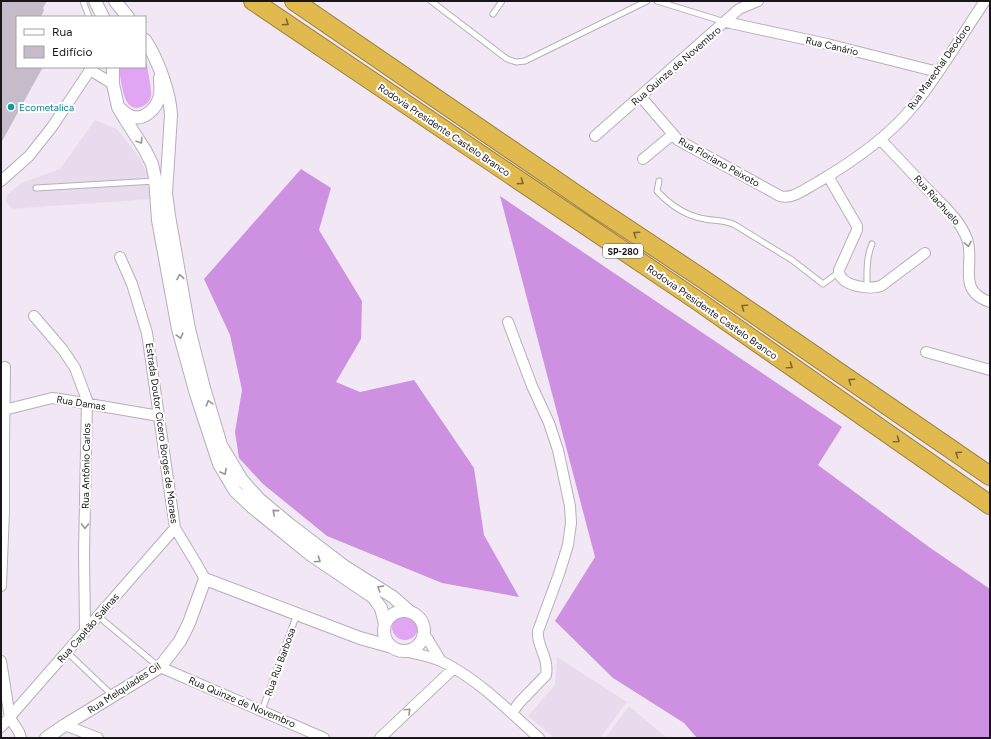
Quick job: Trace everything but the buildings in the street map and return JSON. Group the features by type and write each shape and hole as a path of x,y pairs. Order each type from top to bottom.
{"highway":[{"name":"Rodovia Presidente Castelo Branco","path":"253,1 695,299 990,505"},
{"name":"Rodovia Presidente Castelo Branco","path":"294,1 990,476"}],"street":[{"path":"95,1 102,16"},
{"path":"115,1 127,16"},
{"name":"Rua Quinze de Novembro","path":"596,136 739,9 758,1"},
{"name":"Rua Marechal Deodoro","path":"790,197 828,176 881,140 910,110 924,92 985,1"},
{"name":"Rua Canário","path":"726,22 827,44 938,72"},
{"path":"146,42 156,61 169,95 171,115 166,193 169,216 189,329 204,388 221,445 242,480 259,499 344,566 394,597 420,619 424,631 420,642 416,647 404,651"},
{"path":"1,180 29,156 52,127 90,68 113,84"},
{"path":"113,68 113,84 118,107 152,164 158,220 178,329 196,394 219,464 224,474 240,496 256,510 311,555 373,597 381,608 385,625 385,637 392,647"},
{"path":"118,107 130,116 135,117 146,115 151,112 160,94 161,74"},
{"name":"Rua Floriano Peixoto","path":"641,97 672,135 678,140 701,154 780,196 790,197"},
{"path":"643,159 672,135"},
{"name":"Rua Riachuelo","path":"881,140 948,211 960,226 968,240 969,283 975,294 990,302"},
{"path":"828,176 857,226 857,230 839,272 841,279 867,288 875,288 881,286 925,253"},
{"name":"Estrada Doutor Cícero Borges de Moraes","path":"120,257 132,284 147,333 175,528 205,579"},
{"name":"Rua Antônio Carlos","path":"34,316 63,350 74,368 87,400 84,632"},
{"path":"508,322 558,450 570,506 571,532 559,574 540,624 538,635 546,661 546,675 519,703 512,713"},
{"path":"926,352 990,370"},
{"path":"1,586 4,511 2,443 4,410 3,367"},
{"name":"Rua Damas","path":"4,410 52,398 159,416"},
{"name":"Rua Capitão Salinas","path":"1,727 175,528"},
{"path":"205,579 360,638 441,661 454,668 479,686 512,713 539,738"},
{"name":"Rua Melquíades Gil","path":"46,738 160,667 180,641 189,622 205,579"},
{"path":"360,638 385,625 388,618 398,612 410,612"},
{"path":"422,637 427,638 441,661"},
{"path":"1,661 10,718 21,738"},
{"name":"Rua Quinze de Novembro","path":"160,667 324,738"},
{"path":"380,738 454,668"},
{"path":"65,725 98,738"}],"lane":[{"path":"83,1 89,16"},
{"path":"431,1 508,59 519,62 525,61 647,1"},
{"path":"493,14 502,1"},
{"path":"657,1 726,22"},
{"path":"36,188 155,181"},
{"path":"659,181 658,191 665,200 687,214 705,219 726,220 792,260 823,284 839,272"},
{"path":"867,288 868,252 872,244"},
{"name":"Rua Rui Barbosa","path":"262,710 297,614"},
{"path":"98,616 160,667"},
{"path":"67,652 113,696"}],"shaded area":[{"path":"146,63 150,81 151,96 145,105 135,108 130,105 126,100 119,68 146,68"},
{"path":"95,120 117,129 139,157 147,174 150,199 12,209 6,202 7,195 21,183 60,169"},
{"path":"301,169 331,188 319,230 362,301 361,339 336,382 360,392 414,380 474,468 484,535 519,597 442,583 327,536 263,484 239,458 235,432 242,390 230,335 204,279"},
{"path":"500,196 842,427 818,465 929,547 990,589 990,738 697,738 684,723 613,678 555,621 595,557"},
{"path":"405,614 414,618 418,627 414,636 405,640 396,636 392,627 396,618"},
{"path":"557,657 627,702 600,738 554,738 528,716 555,685"},
{"path":"629,706 667,738 605,738"}],"place":[{"name":"Ecometalica","path":"11,107"}]}
